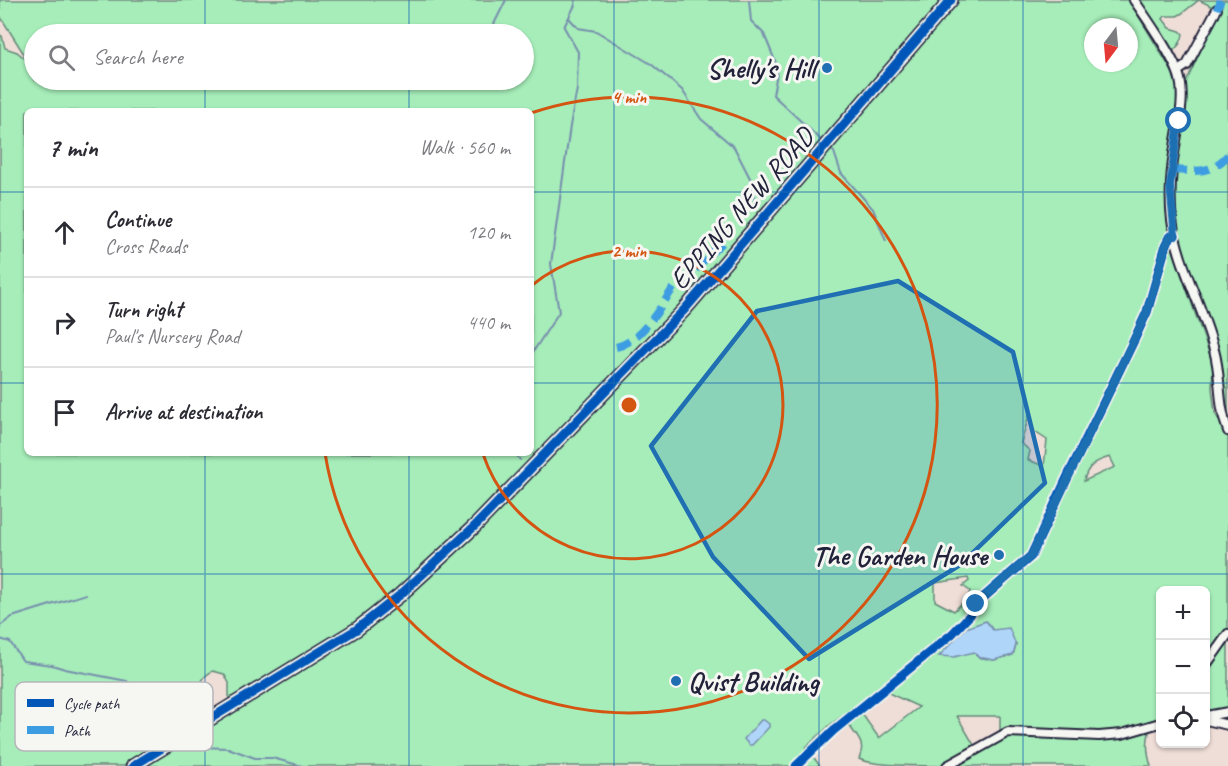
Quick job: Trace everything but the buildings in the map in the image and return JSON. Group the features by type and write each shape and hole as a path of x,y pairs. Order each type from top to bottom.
{"main road":[{"name":"EPPING NEW ROAD","path":"213,717 357,630 400,595 476,525 685,309 951,0"},
{"name":"EPPING NEW ROAD","path":"133,766 158,751"}],"street":[{"path":"1134,0 1178,71 1182,87 1170,186 1175,236 1215,353 1221,415 1228,431"},
{"path":"1178,71 1187,65 1217,9"},
{"path":"796,766 834,730 944,642 970,615 976,604 1031,556 1140,328 1147,312 1166,245 1171,236 1175,236"},
{"path":"1210,659 1228,634"},
{"path":"1210,717 1228,712"},
{"path":"1210,719 1228,725"},
{"path":"947,766 1008,732 1099,736 1122,734 1156,724"}],"highlighted area":[{"path":"898,281 1013,352 1045,483 960,565 809,659 713,557 651,446 757,311"}],"green space":[{"path":"0,0 946,0 641,351 437,558 397,594 352,626 232,701 229,698 229,683 224,674 213,671 206,675 202,682 15,682 15,751 150,751 124,766 0,766 0,35 5,48 17,52 24,58 24,90 534,90 534,24 24,24 24,54 0,16"},
{"path":"956,0 1129,0 1173,73 1177,90 1177,109 1167,186 1168,236 1213,364 1212,388 1215,413 1228,436 1228,628 1210,653 1210,586 1156,586 1156,719 1122,732 1099,735 1025,728 1000,730 1000,716 957,716 974,745 941,766 886,764 859,759 861,745 849,725 862,714 879,738 919,707 880,689 831,724 806,747 820,766 142,766 166,751 213,751 213,722 372,625 427,579 512,496","holes":["1030,412 1032,430 1047,440 1044,466 1028,460 1030,451 1021,443","1110,457 1115,467 1084,481 1090,468 1096,462","968,578 969,581 963,586 970,591 968,597 954,611 935,601 935,583","1016,644 1013,655 994,660 978,657 974,652 969,652"]},
{"path":"1136,0 1199,0 1181,14 1165,16 1163,19 1170,28 1183,34 1177,47 1171,53"},
{"path":"1199,0 1228,0 1228,424 1218,365 1179,249 1174,207 1174,180 1184,87 1219,10"},
{"path":"1228,638 1228,709 1210,713 1210,694 1210,663"},
{"path":"1144,730 1149,733 1147,750 1151,766 953,766 1006,736 1019,733 1105,740 1124,737"}],"water":[{"path":"986,621 993,630 1009,628 1016,645 1013,655 994,660 978,657 974,652 954,657 939,656 966,628"},
{"path":"761,720 769,724 769,727 752,745 749,745 744,739"}],"waterway":[{"path":"494,24 506,0"},
{"path":"534,350 559,312 551,264 577,89 578,52 564,27 575,5 575,0"},
{"path":"749,0 751,21 764,34 778,68 773,95 823,142"},
{"path":"569,18 578,28 596,31 651,64 682,90 701,119 734,147 752,182 755,208"},
{"path":"829,148 834,152 841,173 873,209 886,241"},
{"path":"517,456 520,460"},
{"path":"0,626 12,617 86,594"},
{"path":"0,639 10,642 23,661 128,682"},
{"path":"213,748 228,748 255,758 272,758 302,766"}],"marked path":[{"path":"1217,9 1221,0"},
{"path":"1172,170 1209,169 1228,155"},
{"path":"616,347 625,344 642,331 674,287 683,286 704,260 728,238"}],"cycle path":[{"path":"213,717 357,629 400,595 476,525 685,309 951,0"},
{"path":"796,766 834,730 952,634 970,615 976,604 1031,556 1147,312 1166,245 1171,236 1175,235"},
{"path":"133,766 158,751"}],"place":[{"name":"Shelly's Hill","path":"827,68"},
{"name":"The Garden House","path":"999,555"},
{"name":"Qvist Building","path":"676,681"}],"route":[{"path":"976,604 1003,583 1031,556 1147,312 1166,245 1171,236 1175,236 1170,186 1179,121"}]}
